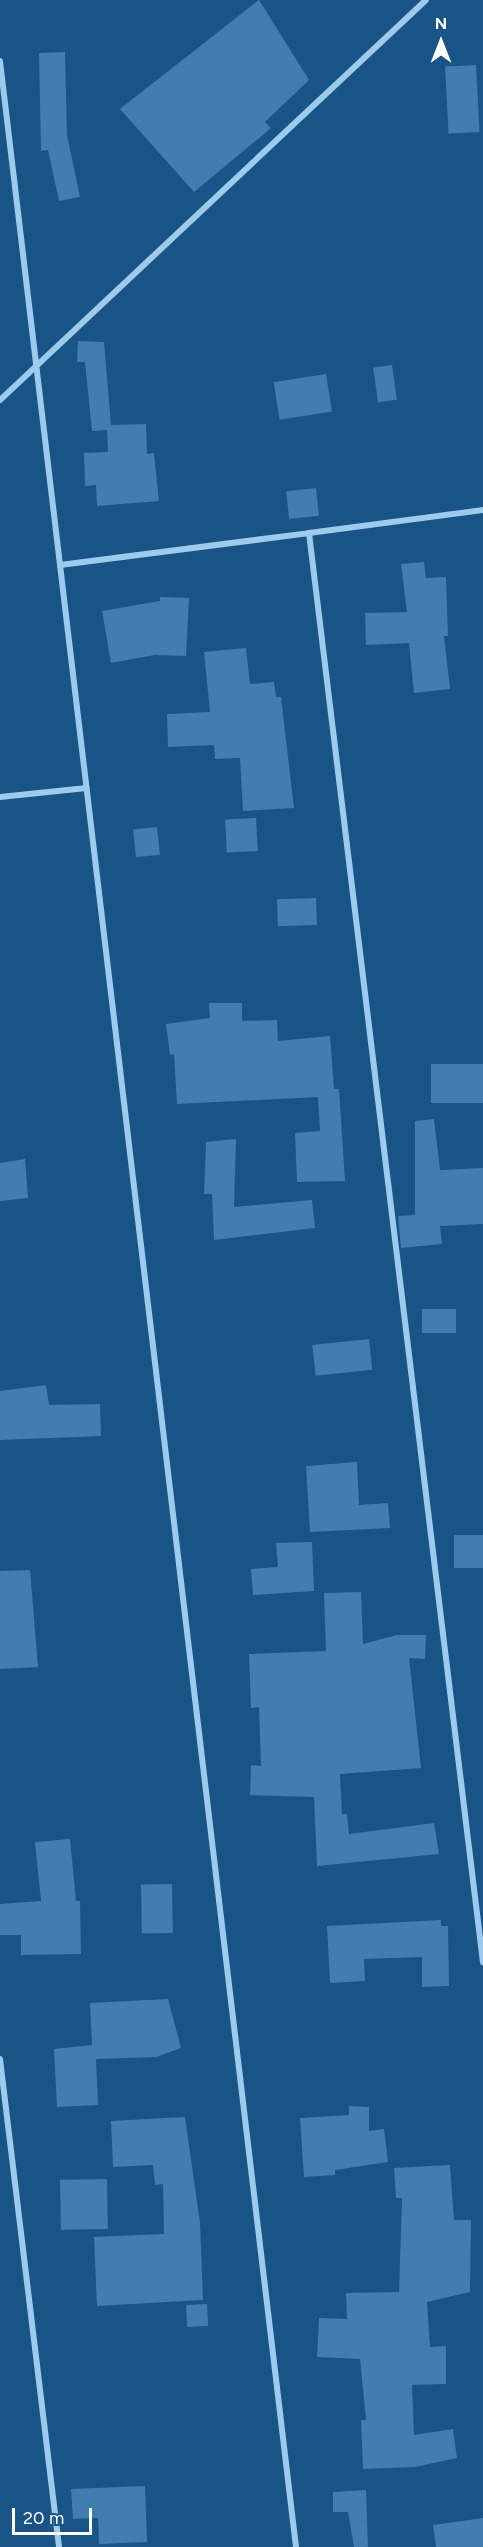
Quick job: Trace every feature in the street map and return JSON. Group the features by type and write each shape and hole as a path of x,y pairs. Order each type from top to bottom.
{"street":[{"path":"0,399 426,0"},
{"path":"0,61 296,2547"},
{"path":"60,565 483,510"},
{"path":"309,533 483,1962"},
{"path":"0,796 87,788"},
{"path":"0,2059 59,2547"}],"building":[{"path":"259,0 309,80 265,122 271,128 194,192 120,109"},
{"path":"65,52 67,135 80,197 59,201 48,150 41,151 39,53"},
{"path":"476,65 480,132 449,134 445,67"},
{"path":"78,341 104,342 111,425 146,424 147,454 154,453 159,501 97,506 96,485 85,486 84,453 108,452 107,430 92,431 85,362 77,362"},
{"path":"392,365 397,400 378,402 373,368"},
{"path":"326,374 332,412 280,420 274,382"},
{"path":"316,488 319,516 289,519 286,491"},
{"path":"424,562 426,578 446,577 448,636 444,636 450,689 414,693 409,643 366,645 365,613 407,612 401,564"},
{"path":"160,597 189,598 186,656 155,655 111,663 102,611 160,601"},
{"path":"246,648 250,684 274,682 276,697 281,697 294,808 243,811 240,758 215,759 214,745 168,747 167,714 210,712 204,652"},
{"path":"256,818 258,851 227,853 225,820"},
{"path":"157,827 160,855 136,857 133,830"},
{"path":"316,898 317,925 278,926 277,899"},
{"path":"209,1003 242,1003 242,1021 277,1020 278,1041 330,1036 334,1089 339,1089 345,1181 297,1182 295,1133 320,1131 318,1097 177,1104 174,1054 170,1055 166,1024 210,1018"},
{"path":"431,1064 483,1064 483,1103 431,1103"},
{"path":"434,1119 440,1170 483,1168 483,1224 440,1226 442,1244 401,1248 398,1216 415,1215 415,1121"},
{"path":"236,1139 234,1207 312,1200 315,1228 214,1240 212,1194 204,1194 206,1142"},
{"path":"25,1159 28,1198 0,1201 0,1163"},
{"path":"422,1309 456,1309 456,1333 422,1333"},
{"path":"369,1339 372,1370 316,1376 312,1345"},
{"path":"46,1385 49,1405 100,1404 101,1436 0,1440 0,1391"},
{"path":"357,1462 359,1505 388,1503 390,1528 310,1532 306,1466"},
{"path":"454,1535 483,1535 483,1568 454,1568"},
{"path":"312,1542 314,1591 253,1595 251,1569 278,1567 276,1543"},
{"path":"30,1570 38,1667 0,1669 0,1571"},
{"path":"361,1592 363,1644 397,1635 426,1635 425,1659 409,1658 421,1768 340,1774 342,1814 347,1814 349,1834 434,1823 439,1854 317,1866 314,1797 250,1795 251,1765 261,1766 259,1707 251,1708 249,1654 326,1651 324,1593"},
{"path":"70,1839 76,1901 80,1901 81,1954 21,1955 21,1935 0,1935 0,1904 41,1901 35,1842"},
{"path":"172,1884 173,1933 142,1934 141,1885"},
{"path":"441,1920 441,1926 448,1926 449,1986 422,1987 422,1957 364,1959 365,1981 330,1983 327,1926"},
{"path":"168,1999 181,2048 156,2057 96,2059 98,2105 57,2107 54,2049 92,2045 90,2003"},
{"path":"349,2106 369,2107 369,2131 384,2129 388,2162 335,2170 335,2175 304,2177 300,2118 349,2115"},
{"path":"185,2117 200,2223 203,2300 97,2306 94,2237 164,2234 163,2184 155,2185 153,2165 113,2167 111,2121"},
{"path":"450,2165 454,2220 471,2220 470,2292 427,2302 430,2347 446,2346 446,2384 412,2385 414,2435 453,2429 457,2458 415,2467 363,2469 361,2420 366,2420 360,2359 317,2357 319,2318 347,2319 346,2293 399,2292 402,2198 396,2198 394,2168"},
{"path":"107,2179 108,2229 61,2230 60,2180"},
{"path":"207,2304 208,2326 187,2327 186,2305"},
{"path":"145,2486 147,2542 99,2544 98,2518 73,2519 71,2489"},
{"path":"366,2490 368,2547 354,2547 348,2512 333,2512 333,2492"},
{"path":"483,2518 483,2547 436,2547 433,2525"}]}
